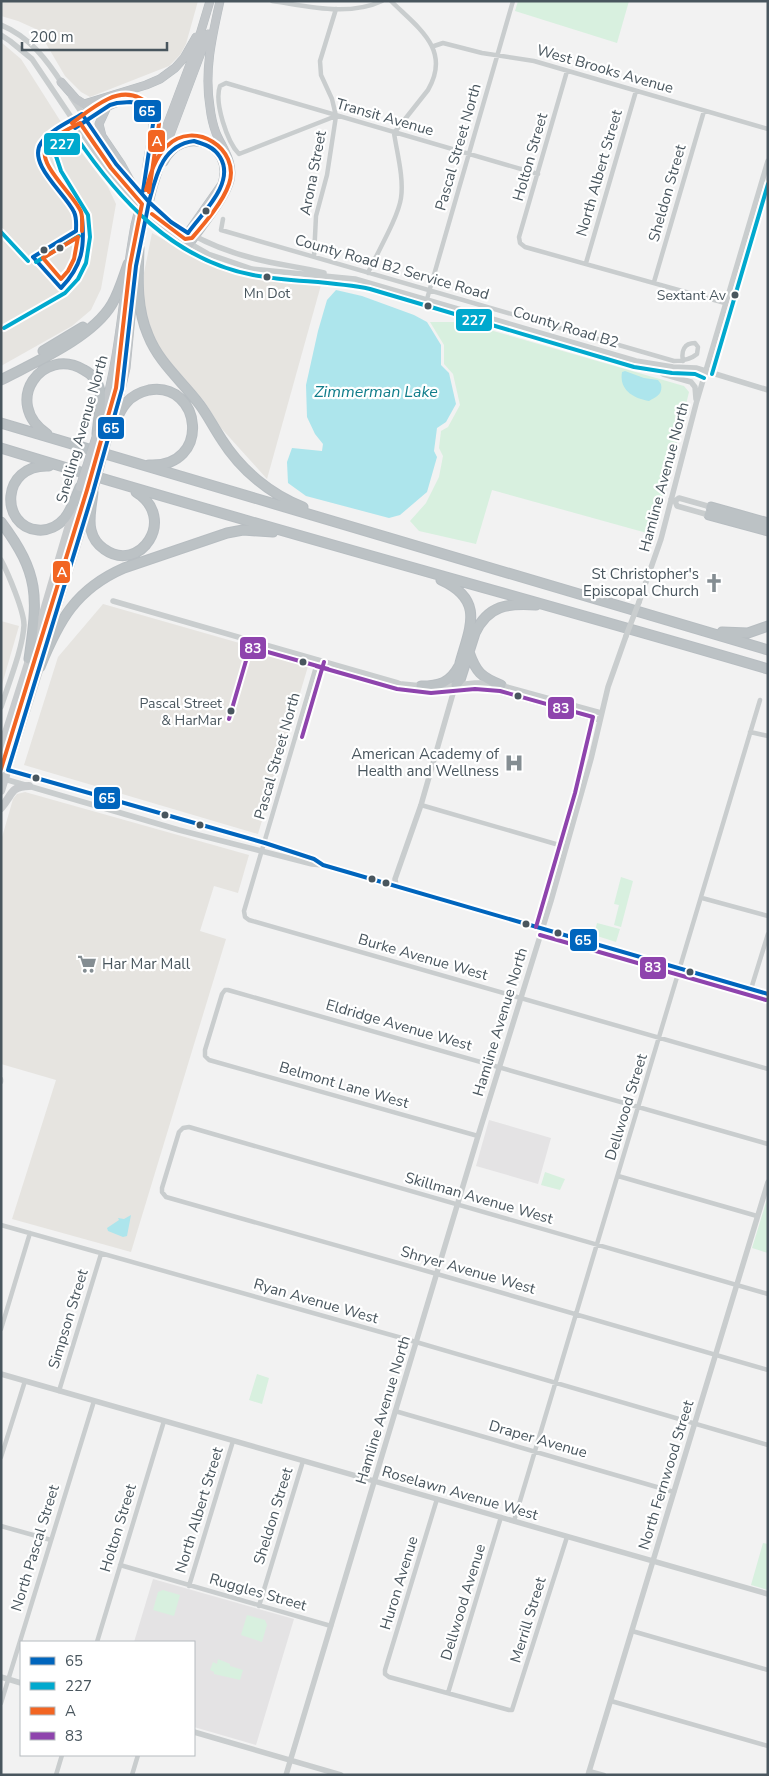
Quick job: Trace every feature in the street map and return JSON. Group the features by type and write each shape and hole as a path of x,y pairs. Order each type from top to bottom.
{"highway":[{"name":"Snelling Avenue North","path":"80,486 114,372 135,225 195,51 210,1"},
{"name":"Snelling Avenue North","path":"93,492 124,379 139,248 150,182 199,61 219,1"},
{"path":"191,235 224,193 231,174 229,160 214,127 208,94 209,54 219,1"},
{"path":"61,82 76,99 84,104 160,80 184,58 202,27"},
{"path":"84,117 124,91"},
{"path":"84,117 110,105 127,101 134,101 144,107 150,115 153,124 150,182"},
{"path":"110,105 102,114 99,124 100,129 102,136 133,186"},
{"path":"150,182 168,154 181,144 204,143 214,148 221,158 225,170 222,184 186,243"},
{"path":"139,248 138,293 143,323 148,335 157,353 200,405 237,461 260,482 289,501 320,514 386,536"},
{"path":"1,380 77,338 101,318 111,305 128,264"},
{"path":"1,374 101,318"},
{"path":"53,438 34,423 28,412 26,398 28,389 35,378 45,369 56,365 76,366 88,372 95,380 100,392 97,434"},
{"path":"108,437 125,404 141,392 160,390 172,394 183,402 190,413 193,425 192,439 186,450 176,459 164,464 150,465 131,462"},
{"path":"1,423 768,650"},
{"path":"1,448 71,470 567,610 768,669"},
{"path":"71,470 39,466 21,472 12,481 8,490 8,504 11,513 16,520 26,527 40,530 52,528 70,511 80,486"},
{"path":"93,492 90,525 94,537 107,551 117,555 129,554 146,544 154,532 155,521 152,509 146,499 127,486"},
{"path":"710,511 768,523"},
{"path":"710,511 768,531"},
{"path":"1,522 22,552 34,587 35,612 29,659"},
{"path":"40,667 55,630 71,608 94,584 116,571 235,531 265,530 321,541"},
{"path":"410,567 456,588 470,605 472,620 455,680 455,689"},
{"path":"455,689 460,680 478,626 487,615 498,608 512,605 567,610"},
{"path":"691,627 744,633 755,632 768,626"},
{"path":"469,652 480,674 486,679 501,685"},
{"path":"421,686 442,684 452,677 459,666"}],"main road":[{"name":"Snelling Avenue North","path":"1,748 80,486"},
{"name":"Snelling Avenue North","path":"1,792 4,769 40,667 93,492"},
{"path":"1,808 14,789 20,786 29,786"}],"street":[{"path":"272,1 336,9 358,8 382,1"},
{"path":"368,273 396,214 401,198 401,182 394,133 432,83 436,68 434,46 423,32 391,1"},
{"name":"Pascal Street North","path":"427,299 513,1"},
{"name":"Arona Street","path":"314,257 316,216 327,174 336,116 332,99 323,82 320,68 322,54 336,9"},
{"name":"County Road B2","path":"1,25 21,36 40,52 133,186 155,208 191,235 210,245 239,255 310,269 333,276"},
{"name":"County Road B2","path":"1,35 32,59 106,169 130,197 155,221 186,243 208,254 252,268 355,279 647,363 696,368 768,390"},
{"name":"West Brooks Avenue","path":"434,46 447,44 498,56 519,58 768,129"},
{"name":"Holton Street","path":"567,71 520,237 520,243 525,247 586,263"},
{"name":"Transit Avenue","path":"336,116 239,154 222,119 218,92 220,86 226,84 538,174"},
{"name":"North Albert Street","path":"586,263 636,91"},
{"name":"Sheldon Street","path":"654,282 704,110"},
{"path":"75,123 84,117"},
{"name":"Hamline Avenue North","path":"286,1775 542,929 591,759 614,667 656,556 673,500 696,404 768,160"},
{"name":"County Road B2 Service Road","path":"224,219 221,230 674,361 683,360"},
{"path":"586,263 725,303"},
{"name":"County Road B2","path":"647,363 652,368 676,373 695,374 706,372"},
{"path":"652,368 663,374 693,383 696,404"},
{"path":"673,500 677,506 710,511"},
{"path":"1,560 20,606 24,624 22,640 1,707"},
{"path":"113,601 398,683 455,689 483,683 501,685 602,713"},
{"name":"Pascal Street North","path":"244,917 244,911 318,660"},
{"path":"398,683 410,689 420,691 455,689 496,690 600,720"},
{"path":"396,886 395,879 421,804 455,689"},
{"name":"Dellwood Street","path":"514,1521 640,1107 760,700"},
{"path":"750,732 768,736"},
{"path":"4,769 265,843 314,859 323,864 396,886 768,994"},
{"path":"3,778 170,828 312,864 323,864"},
{"path":"421,804 566,847"},
{"path":"702,898 768,916"},
{"name":"Burke Avenue West","path":"244,917 768,1069"},
{"path":"751,989 768,934"},
{"name":"Belmont Lane West","path":"225,990 205,1050 205,1056 209,1060 478,1136"},
{"name":"Eldridge Avenue West","path":"225,990 768,1144"},
{"name":"Skillman Avenue West","path":"162,1194 162,1188 179,1132 183,1128 189,1128 768,1294"},
{"path":"618,1176 757,1216"},
{"name":"North Fernwood Street","path":"589,1773 768,1182"},
{"name":"Shryer Avenue West","path":"162,1194 166,1197 768,1370"},
{"name":"Ryan Avenue West","path":"1,1225 416,1342 768,1445"},
{"path":"1,1329 30,1233"},
{"name":"Simpson Street","path":"58,1391 101,1254"},
{"name":"Roselawn Avenue West","path":"1,1374 768,1594"},
{"path":"1,1457 25,1381"},
{"name":"North Pascal Street","path":"1,1703 94,1401"},
{"name":"Draper Avenue","path":"395,1411 674,1492"},
{"name":"Holton Street","path":"97,1641 164,1421"},
{"name":"North Albert Street","path":"189,1586 233,1441"},
{"name":"Sheldon Street","path":"259,1606 303,1461"},
{"name":"Huron Avenue","path":"437,1499 385,1674 389,1677 448,1693"},
{"name":"Dellwood Avenue","path":"448,1693 501,1518"},
{"path":"1,1526 51,1540"},
{"name":"Merrill Street","path":"448,1693 512,1710 567,1537"},
{"name":"Ruggles Street","path":"120,1565 331,1626"},
{"path":"632,1631 768,1670"},
{"path":"1,1677 20,1683"},
{"path":"611,1701 768,1746"},
{"path":"195,1732 340,1775"},
{"path":"56,1775 62,1756"},
{"path":"132,1775 138,1756"},
{"path":"589,1773 604,1775"}],"shaded area":[{"path":"1,1 198,1 186,44 180,55 169,66 90,97 81,92 65,76 38,30 1,16"},
{"path":"1,42 21,59 75,144 108,187 116,204 101,289 91,310 72,326 1,366"},
{"path":"152,233 215,266 266,278 321,285 267,479 221,428 204,401 157,347 148,321 143,298 144,273"},
{"path":"103,604 309,663 258,834 24,765 58,657"},
{"path":"1,621 19,626 1,688"},
{"name":"Har Mar Mall","path":"25,792 249,855 238,893 214,886 200,931 226,939 131,1252 12,1219 56,1080 1,1064 1,841 13,799 17,794"},
{"path":"489,1120 551,1138 538,1184 476,1166"},
{"path":"153,1579 294,1619 256,1745 195,1727 195,1641 134,1641"}],"green space":[{"path":"518,1 629,1 617,43 515,11"},
{"path":"430,322 462,322 684,386 689,392 654,535 492,490 476,544 419,531 410,521 426,503 439,477 443,456 439,448 441,431 448,427 460,405 453,374 444,364 444,345"},
{"path":"621,877 633,881 621,927 614,925 619,905 614,904"},
{"path":"597,923 620,929 616,942 594,935"},
{"path":"545,1172 565,1179 560,1190 541,1185"},
{"path":"768,1196 768,1253 752,1248"},
{"path":"257,1374 269,1378 262,1404 249,1400"},
{"path":"763,1543 768,1544 768,1590 751,1585"},
{"path":"163,1590 180,1595 174,1616 153,1610 158,1592"},
{"path":"247,1615 265,1620 267,1625 262,1642 241,1635"},
{"path":"218,1659 230,1664 230,1666 243,1670 240,1680 214,1674 210,1670 213,1662 217,1664"}],"water":[{"name":"Zimmerman Lake","path":"336,290 362,296 414,315 427,322 441,345 441,365 449,373 456,404 446,422 437,428 434,451 437,457 427,492 400,515 389,518 306,496 288,483 287,462 292,448 322,451 323,444 315,434 307,417 306,385 327,300"},
{"path":"625,371 644,378 658,380 661,384 660,393 649,401 638,398 628,392 622,378 622,372"},
{"path":"131,1215 127,1236 123,1237 108,1231 107,1228 119,1220 118,1218 124,1219"}],"transit line":[{"name":"A","path":"72,123 98,104 117,96 133,95 146,102 152,108 159,124 149,192"},
{"name":"65","path":"75,128 110,105 117,103 137,103 147,110 153,124 143,191"},
{"name":"65","path":"76,231 74,212 43,169 38,151 41,143 49,134 82,114 116,164 149,202"},
{"name":"A","path":"1,769 87,490 116,388 130,265 142,204 111,168 80,123 52,140 46,148 45,155 52,171 81,212 82,231"},
{"name":"227","path":"4,328 65,293 78,279 86,263 90,237 88,215 61,171 55,153 57,148 75,135 110,182 150,223 173,241 197,256 224,267 253,275 341,284 370,289 634,367 672,373 695,374 704,378"},
{"name":"A","path":"146,190 151,172 159,155 178,138 202,137 222,149 228,160 231,171 226,191 213,212 192,238 185,239 152,214"},
{"name":"65","path":"194,141 208,146 218,154 224,167 224,177 215,197 188,233 171,222 149,202 154,182 162,163 174,149 194,141"},
{"name":"227","path":"712,374 768,184"},
{"name":"65","path":"149,202 136,266 122,389 93,492 8,770 265,843 314,859 323,865 768,994"},
{"name":"65","path":"33,257 61,288 78,264 83,238 82,218"},
{"name":"65","path":"33,257 76,231"},
{"name":"227","path":"1,232 28,261"},
{"name":"227","path":"36,262 79,236"},
{"name":"A","path":"78,237 74,259 68,271 61,279 43,258 78,237"},
{"name":"83","path":"229,719 250,647 328,669"},
{"name":"83","path":"302,737 324,662"},
{"name":"83","path":"316,666 397,689 431,693 475,689 500,691 593,717 575,793 536,927"},
{"name":"83","path":"540,935 766,1000"}],"place":[{"name":"Mn Dot","path":"267,277"},
{"name":"Sextant Av","path":"735,295"},
{"name":"St Christopher's Episcopal Church","path":"714,583"},
{"name":"Pascal Street & HarMar","path":"231,711"},
{"name":"American Academy of Health and Wellness","path":"514,763"},
{"name":"Har Mar Mall","path":"87,964"}]}
